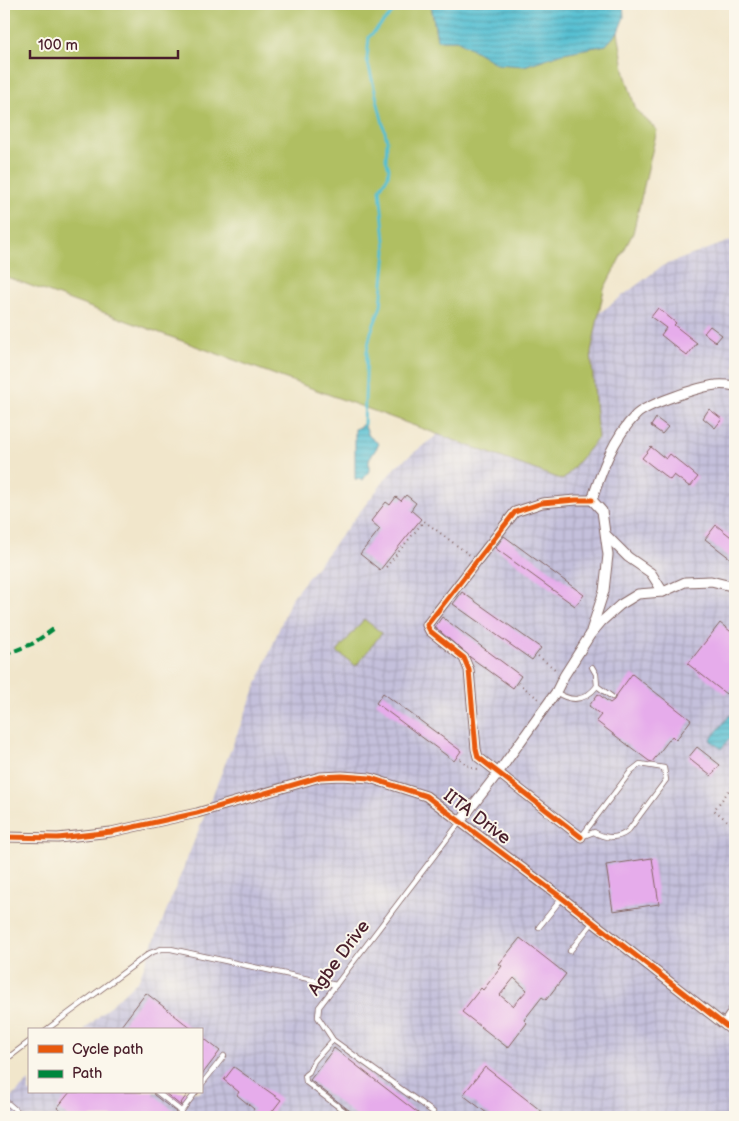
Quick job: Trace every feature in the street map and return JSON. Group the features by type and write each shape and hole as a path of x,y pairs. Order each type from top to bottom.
{"street":[{"path":"592,500 601,474 616,442 637,413 673,396 716,385 735,386"},
{"path":"581,838 478,757 469,670 464,658 430,632 427,625 515,512 542,504 592,500 602,511 608,555 604,591 590,635"},
{"path":"606,535 628,557 651,573 663,592"},
{"path":"460,822 556,692 590,635 620,605 638,594 663,592 685,582 711,581 735,586"},
{"name":"IITA Drive","path":"4,837 58,838 111,832 197,813 320,777 370,778 426,796 735,1032"},
{"path":"725,1024 735,1008"}],"lane":[{"path":"556,692 563,697 574,700 582,699 597,686 596,674 592,667"},
{"path":"597,686 612,697"},
{"path":"640,764 664,768 666,780 623,835 609,838 594,832 581,838 631,771 640,764"},
{"name":"Agbe Drive","path":"433,1112 333,1040 318,1017 319,1007 460,822"},
{"path":"539,927 562,898"},
{"path":"570,951 593,922"},
{"path":"49,1028 150,953 161,948 336,984"},
{"path":"333,1040 314,1061 309,1072 305,1075 306,1082 352,1117"},
{"path":"4,1061 28,1043"},
{"path":"202,1084 224,1056"},
{"path":"160,1094 181,1111"},
{"path":"177,1117 194,1094"},
{"path":"4,1100 24,1117"}],"path":[{"path":"386,567 424,521 477,560"},
{"path":"538,656 564,676"},
{"path":"518,683 546,705"},
{"path":"735,783 714,810 735,827"}],"shaded area":[{"path":"735,239 735,1117 4,1117 4,1104 28,1082 28,1094 202,1094 202,1028 86,1028 139,979 291,599 396,466 662,266"}],"green space":[{"path":"4,4 431,4 437,40 457,40 474,49 524,66 563,53 606,45 618,32 625,74 636,110 657,130 633,233 604,289 591,352 598,438 563,480 4,276"},
{"path":"364,619 382,633 356,666 337,652"}],"water":[{"path":"431,4 623,4 624,17 618,32 606,45 563,53 524,66 497,64 457,40 437,40"},
{"path":"364,424 369,436 379,444 369,460 369,471 363,480 355,479 355,429"},
{"path":"730,715 735,719 735,732 721,749 710,740"}],"building":[{"path":"658,308 676,323 674,325 697,343 687,356 661,335 666,328 651,317"},
{"path":"710,326 722,335 716,342 704,333"},
{"path":"709,409 722,419 715,428 703,418"},
{"path":"656,418 668,427 662,434 651,426"},
{"path":"651,447 666,459 670,454 698,477 690,487 674,475 670,480 642,458"},
{"path":"406,495 416,503 411,510 421,519 380,570 360,554 380,529 371,521 386,502 390,505 396,497 401,501"},
{"path":"716,525 735,540 735,562 705,539"},
{"path":"504,536 584,595 575,606 495,548"},
{"path":"462,592 541,648 532,660 453,604"},
{"path":"442,617 521,676 513,688 470,657 435,627"},
{"path":"720,623 735,635 735,681 726,694 688,664"},
{"path":"632,674 691,720 676,740 672,736 652,762 596,721 601,715 589,706 598,694 610,703"},
{"path":"383,693 461,751 454,761 376,703"},
{"path":"697,747 720,765 711,776 688,758"},
{"path":"652,858 659,904 613,911 606,865"},
{"path":"520,938 566,974 546,1000 542,997 524,1020 527,1023 508,1048 462,1012 502,966 499,964","holes":["514,978 527,990 513,1006 500,995"]},
{"path":"146,993 190,1028 120,1028"},
{"path":"202,1037 220,1051 202,1075"},
{"path":"334,1048 423,1117 356,1117 310,1080"},
{"path":"234,1067 281,1100 268,1117 248,1117 254,1109 237,1095 239,1092 224,1080"},
{"path":"485,1067 549,1117 492,1117 463,1095"},
{"path":"68,1094 154,1094 176,1112 173,1117 69,1117 57,1108"},
{"path":"166,1094 188,1094 181,1106"}],"waterway":[{"path":"364,424 367,351 371,332 381,306 386,251 380,189 388,176 389,168 386,160 387,140 367,59 369,37 401,4"}],"marked path":[{"path":"4,655 32,644 55,628"}],"cycle path":[{"path":"581,837 478,757 469,670 464,658 430,631 427,625 515,512 542,503 592,500"},
{"path":"4,837 58,838 111,832 197,813 320,777 370,778 426,796 562,898 735,1033"}]}
